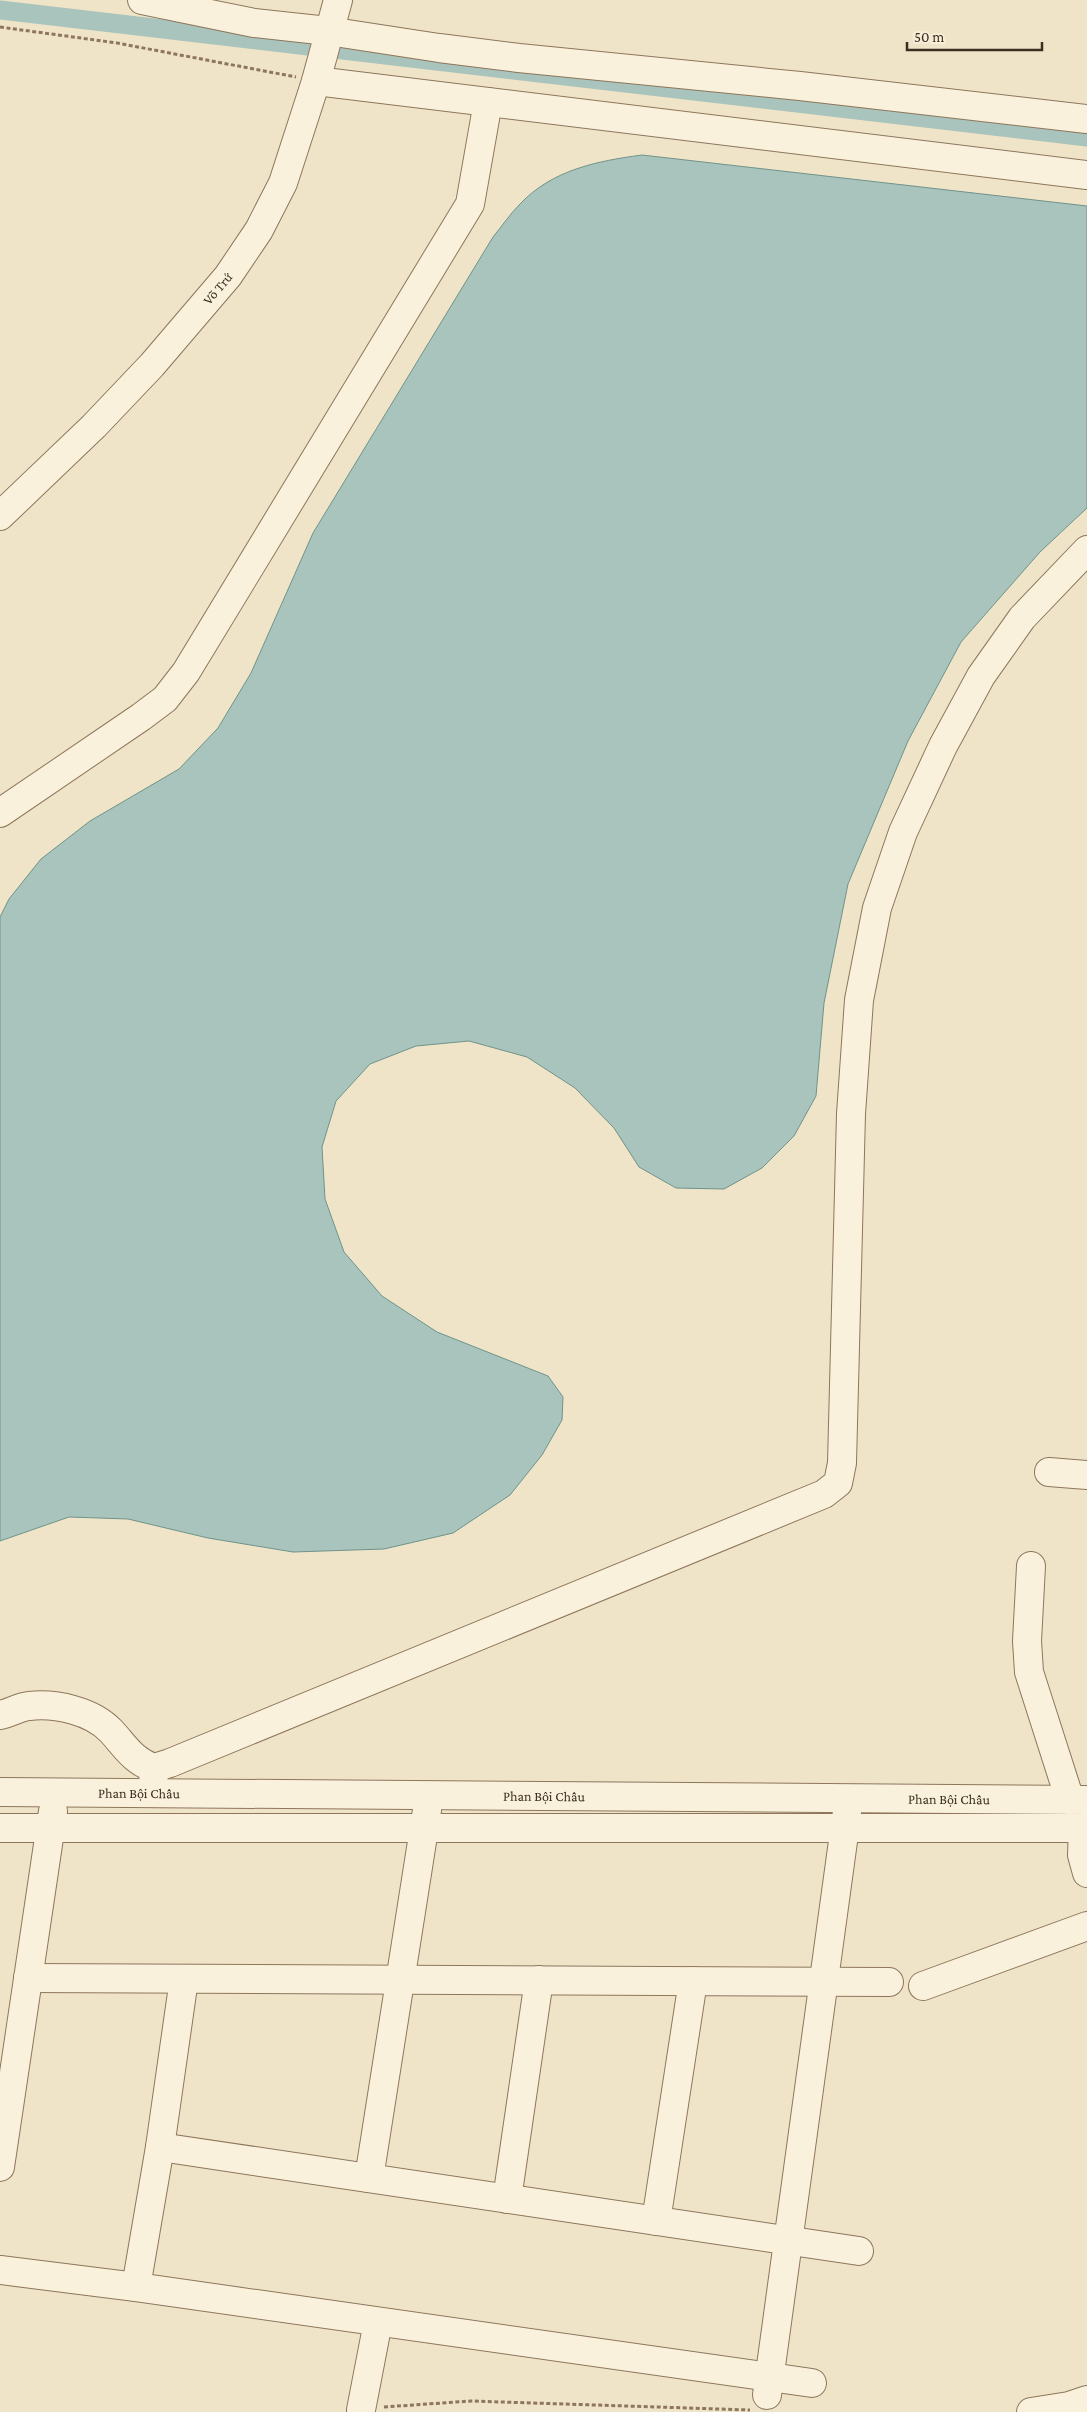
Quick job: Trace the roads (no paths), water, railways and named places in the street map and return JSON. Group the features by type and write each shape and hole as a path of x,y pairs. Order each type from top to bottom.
{"street":[{"path":"142,0 254,23 328,31 520,58 800,86 1087,119"},
{"name":"Võ Trứ","path":"0,516 94,426 152,365 228,276 259,230 283,183 316,81 328,31 338,0"},
{"path":"316,81 1087,175"},
{"path":"0,813 141,718 165,698 186,672 470,204 488,102"},
{"path":"0,1715 28,1706 51,1706 73,1710 92,1717 109,1729 153,1780 170,1763 824,1494 838,1483 842,1463 851,1114 859,1000 877,908 903,832 943,746 980,676 1022,618 1087,550"},
{"path":"1049,1472 1087,1475"},
{"path":"1031,1566 1027,1640 1028,1672 1078,1800"},
{"name":"Phan Bội Châu","path":"0,1792 56,1792 153,1780 429,1794 1078,1800"},
{"path":"0,2166 56,1792"},
{"path":"369,2178 429,1794"},
{"path":"765,2394 849,1798"},
{"name":"Phan Bội Châu","path":"0,1828 1085,1828"},
{"path":"1085,1828 1082,1856 1087,1873"},
{"path":"923,1986 1087,1926"},
{"path":"28,1978 890,1982"},
{"path":"136,2287 160,2147 184,1979"},
{"path":"507,2199 539,1980"},
{"path":"656,2221 693,1981"},
{"path":"160,2147 860,2251"},
{"path":"0,2270 136,2287 378,2322 765,2394 812,2384"},
{"path":"361,2410 378,2322"},
{"path":"1031,2412 1069,2406 1087,2400"}],"water":[{"path":"642,155 1087,206 1087,508 1040,552 961,642 908,741 848,884 824,1003 816,1096 794,1136 762,1168 724,1189 676,1188 639,1167 614,1128 575,1088 527,1057 469,1041 416,1046 370,1064 336,1101 322,1147 325,1199 344,1252 382,1296 437,1332 548,1376 563,1397 562,1420 542,1455 510,1495 453,1533 384,1549 293,1552 208,1538 128,1519 69,1517 0,1541 0,917 9,899 41,859 90,821 179,769 218,728 251,673 313,533 493,237 513,212 533,192 561,175 608,160"}],"waterway":[{"path":"0,10 1087,137"}]}
